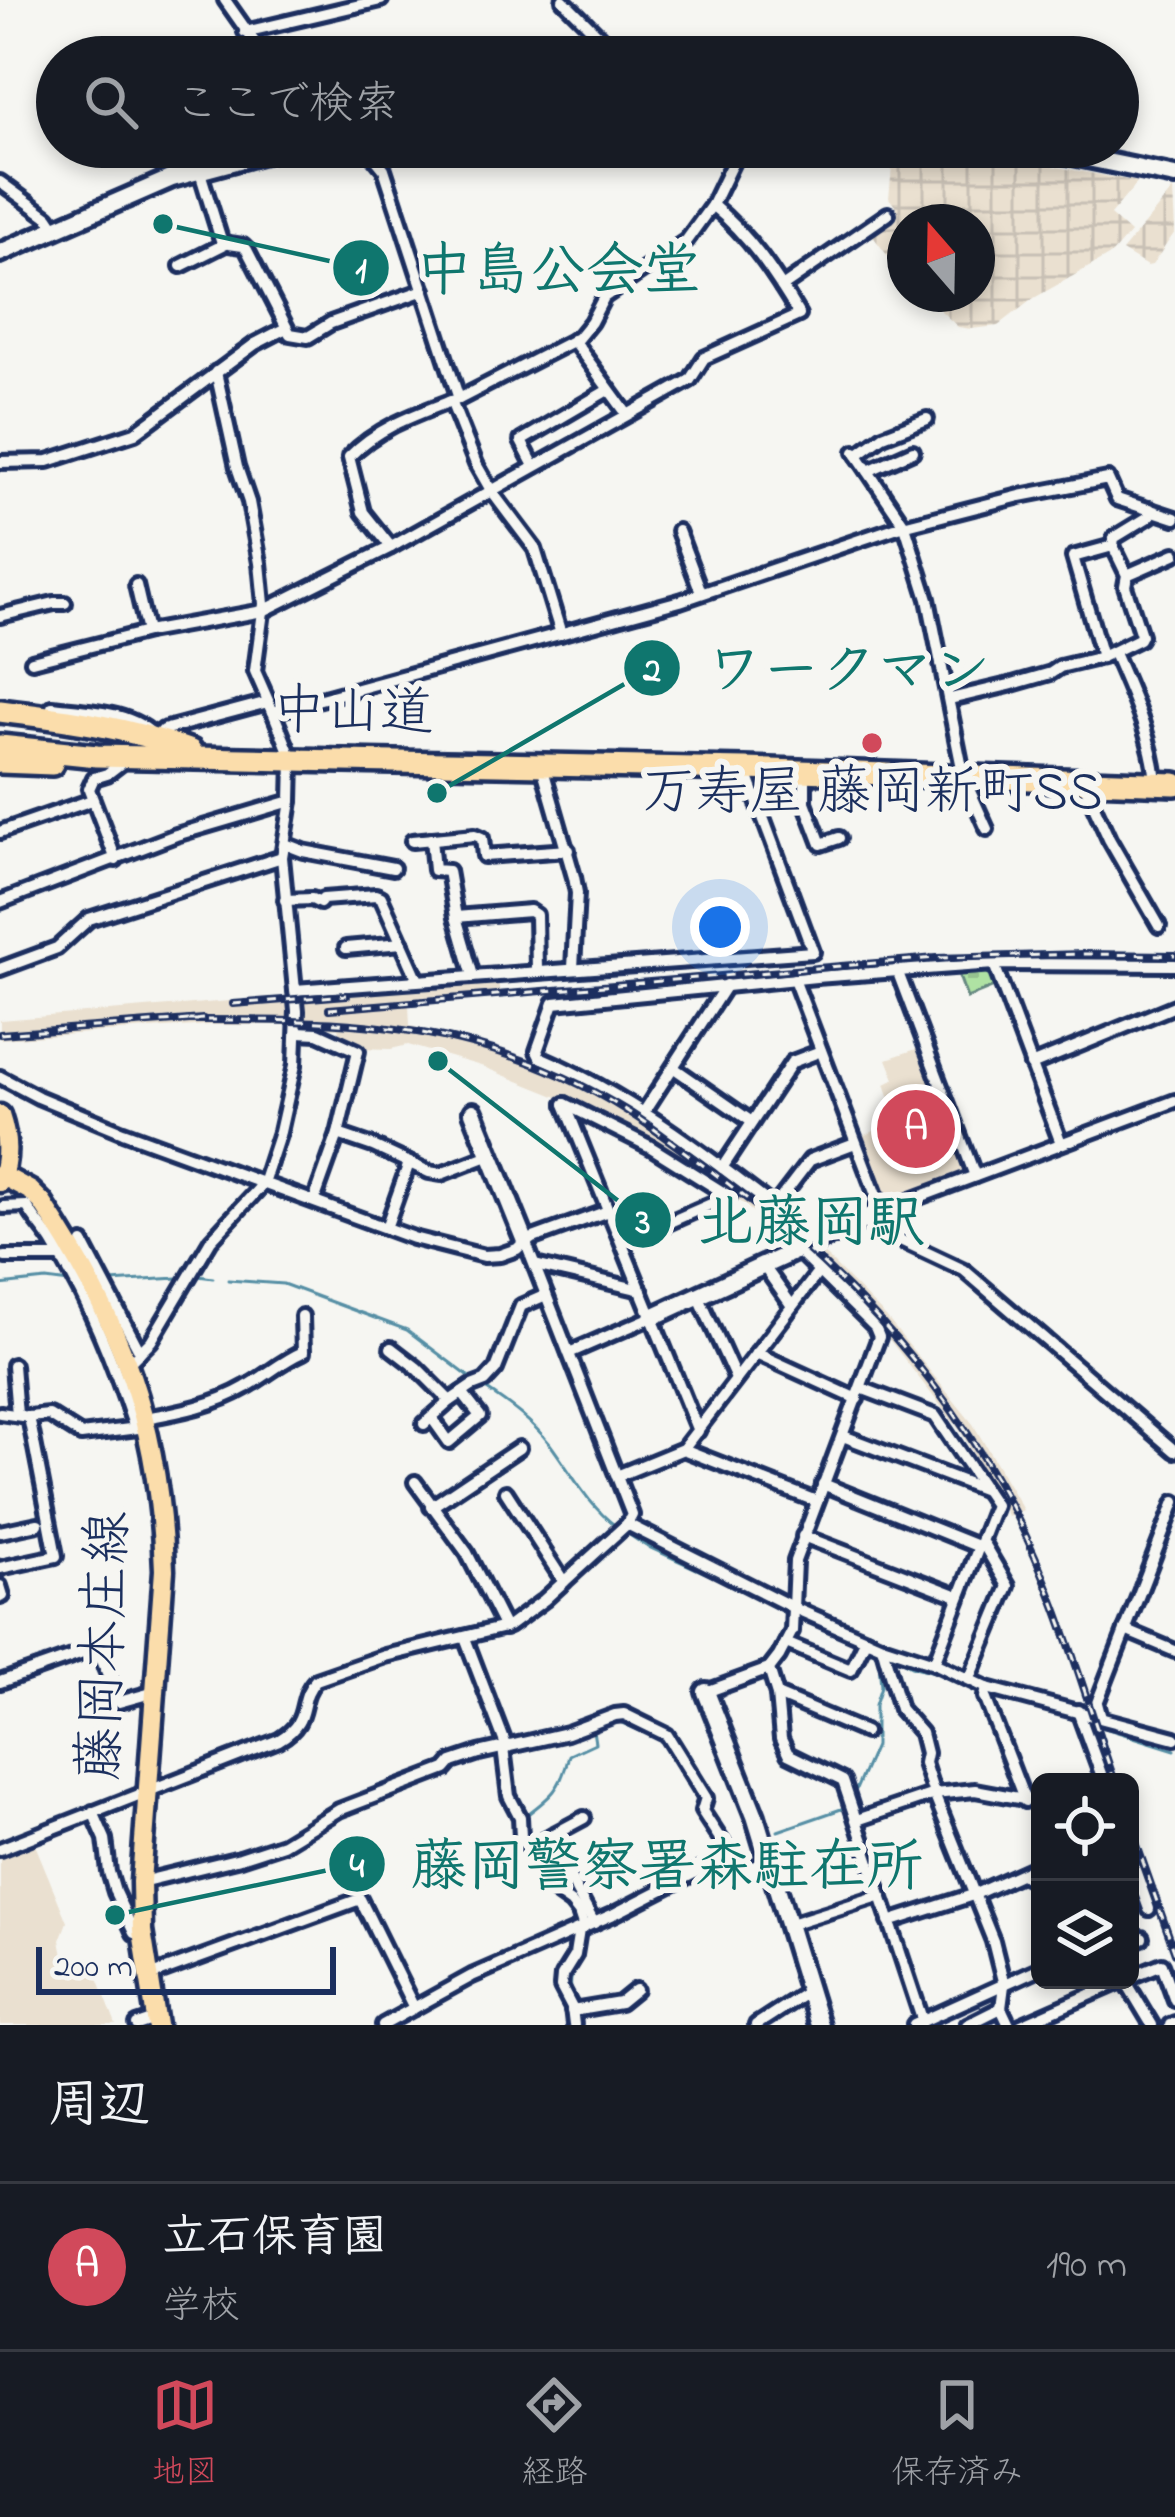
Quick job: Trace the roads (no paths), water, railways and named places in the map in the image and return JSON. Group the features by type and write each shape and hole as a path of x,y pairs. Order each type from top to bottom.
{"highway":[{"path":"0,711 98,724 208,757"},
{"name":"中山道","path":"0,735 208,757 1166,783"},
{"name":"中山道","path":"0,746 97,756 176,755"},
{"path":"0,763 120,764 208,757"}],"main road":[{"path":"0,1115 7,1141 1,1177"},
{"name":"藤岡本庄線","path":"1,1177 31,1191 42,1202 134,1357 142,1424 158,1477 164,1570 141,1882 150,2023"}],"street":[{"path":"225,0 248,36"},
{"path":"245,32 381,0"},
{"path":"563,0 598,36"},
{"path":"0,253 203,168"},
{"path":"382,168 476,464 535,549 560,634"},
{"path":"391,547 363,512 350,457 401,420 455,400 578,338 604,297 686,241 712,205 730,168"},
{"path":"1136,168 1175,176"},
{"path":"199,169 225,244"},
{"path":"0,182 48,217 56,229"},
{"path":"32,661 147,632 263,611 391,547 690,380 704,358 799,315 734,222 712,205"},
{"path":"782,287 887,215"},
{"path":"181,266 225,244 243,246 286,328 298,337 424,290"},
{"path":"0,462 48,461 135,433 255,344 286,328"},
{"path":"573,340 628,414"},
{"path":"83,1243 134,1357 151,1341 211,1240 263,1184 295,1065 298,1031 283,850 292,759 254,671 263,611 260,563 216,372"},
{"path":"534,466 521,441 608,389"},
{"path":"927,419 884,436 856,454 905,526 928,599 964,778 987,829"},
{"path":"868,471 913,452"},
{"path":"0,701 122,718 147,727 156,738 164,730 680,601 905,526 1020,496 1108,479 1117,499 1175,518"},
{"path":"950,699 1108,655 1142,635 1125,586 1127,575 1113,545 1114,538 1150,516 1150,509"},
{"path":"679,532 701,592"},
{"path":"1113,545 1073,557 1108,655 1136,706 1155,771 1166,783"},
{"path":"1127,575 1175,554"},
{"path":"136,585 147,632"},
{"path":"0,616 65,603"},
{"path":"116,860 89,789 91,782 120,764"},
{"path":"542,765 577,893 573,968"},
{"path":"295,990 813,952 745,769"},
{"path":"805,771 806,802 821,844 839,838"},
{"path":"1082,780 1109,839 1159,926"},
{"path":"0,832 92,800"},
{"path":"0,902 176,835 291,800"},
{"path":"412,841 475,835 482,838 484,856 568,850"},
{"path":"430,839 434,870 448,871 473,976"},
{"path":"0,969 57,948 89,919 283,850 393,868"},
{"path":"284,900 320,903 323,899 382,897 418,980"},
{"path":"456,917 530,910 536,915 537,970"},
{"path":"346,948 402,943"},
{"path":"994,964 1061,1143"},
{"path":"855,1143 810,1160 774,1208 644,1112 539,1058 537,1051 554,1003 994,964 1175,965"},
{"path":"897,970 975,1176"},
{"path":"794,980 882,1211"},
{"path":"644,1112 726,986"},
{"path":"1031,1065 1175,1006"},
{"path":"298,1031 318,1033 358,1052 338,1134 314,1201"},
{"path":"722,1168 792,1062 821,1051"},
{"path":"674,1068 752,1122"},
{"path":"0,1077 38,1097 263,1184 413,1238 484,1256 517,1249 525,1241 608,1211"},
{"path":"569,1353 859,1220 1175,1101"},
{"path":"622,1244 729,1196 649,1146 565,1104 698,1431"},
{"path":"0,1850 280,1740 304,1714 309,1688 316,1680 385,1656 505,1628 627,1524 632,1515 472,1112"},
{"path":"338,1134 442,1174 490,1155"},
{"path":"386,1228 409,1163"},
{"path":"3,1207 27,1206 51,1239 142,1424"},
{"path":"859,1220 964,1270 1175,1451"},
{"path":"796,1249 879,1333 795,1561 792,1631 769,1669 706,1692 755,1816 819,2025"},
{"path":"5,1257 61,1257"},
{"path":"535,1265 640,1290"},
{"path":"763,1265 792,1306"},
{"path":"616,1476 683,1449 820,1270"},
{"path":"391,1348 456,1397 480,1416 449,1442 428,1421 456,1397 485,1381 496,1369 521,1306 546,1295"},
{"path":"698,1295 736,1379"},
{"path":"0,1413 49,1415 81,1435 142,1424 211,1403 303,1352 302,1316"},
{"path":"756,1353 859,1394 935,1416 995,1505 934,1663"},
{"path":"0,1568 56,1556 13,1366"},
{"path":"843,1436 985,1490"},
{"path":"431,1507 519,1448"},
{"path":"683,1449 816,1501"},
{"path":"415,1482 466,1553 505,1628"},
{"path":"823,1484 984,1545 1008,1586 970,1678"},
{"path":"506,1492 564,1582"},
{"path":"1101,1718 1097,1703 1175,1502"},
{"path":"0,1532 38,1524"},
{"path":"627,1524 794,1609 987,1688 1175,1738"},
{"path":"803,1536 958,1596"},
{"path":"0,1586 0,1597"},
{"path":"1125,1630 1175,1651"},
{"path":"465,1638 505,1748 509,1796 520,1817 521,1837 551,1888 571,1903 586,1927"},
{"path":"786,1643 851,1670 866,1639"},
{"path":"882,1646 900,1709 921,1733 934,1794 993,1941 1004,1985 1001,2008 1009,2025"},
{"path":"0,1682 97,1648 119,1702 154,1692"},
{"path":"769,1669 788,1754 843,1781 918,2022 1031,1972"},
{"path":"987,1688 986,1697 1025,1801"},
{"path":"777,1695 865,1732"},
{"path":"1078,1711 1097,1773"},
{"path":"141,1882 283,1844 338,1810 446,1769 452,1762 624,1714 667,1735 706,1798 702,1810 741,1871"},
{"path":"857,1820 934,1794 975,1790 1031,1801"},
{"path":"93,1813 105,1839 115,1892 134,1933 142,1934"},
{"path":"528,1848 584,1818"},
{"path":"552,1835 586,1927 562,1976 561,1987 573,2018 620,2003 636,1990"},
{"path":"383,2025 472,1976 586,1927 700,1870 741,1871 768,1862"},
{"path":"889,1922 1031,1870"},
{"path":"1023,1875 1036,1881"},
{"path":"1139,1881 1149,1909"},
{"path":"787,1925 879,1896"},
{"path":"147,1977 360,1899 414,2008"},
{"path":"1139,1974 1162,1964 1175,2000"},
{"path":"1021,2025 1103,1989"},
{"path":"1132,1989 1152,2025"},
{"path":"756,2025 807,1992"},
{"path":"967,2025 1001,2008"}],"waterway":[{"path":"198,1276 213,1278"},
{"path":"110,1282 178,1278"},
{"path":"0,1285 46,1280 69,1283"},
{"path":"228,1280 283,1284 407,1330 476,1382"},
{"path":"484,1388 543,1436 589,1499 617,1527"},
{"path":"625,1532 789,1611"},
{"path":"814,1622 860,1643"},
{"path":"855,1792 875,1746 875,1705 881,1686 878,1651"},
{"path":"891,1655 911,1666 950,1676"},
{"path":"958,1680 982,1691"},
{"path":"615,1720 664,1741 672,1753"},
{"path":"1089,1723 1175,1750"},
{"path":"525,1816 554,1791 569,1755 595,1743 593,1730 606,1724"},
{"path":"778,1831 847,1807"},
{"path":"574,2000 571,1979 583,1951 585,1930"}],"railway":[{"path":"329,1009 936,958 1175,955"},
{"path":"233,1004 347,995"},
{"path":"0,1034 203,1019"},
{"path":"189,1020 359,1025 427,1034 503,1053 608,1099 794,1237 915,1362 983,1458 1043,1576 1112,1773"},
{"path":"1139,1851 1175,1953"}],"place":[{"name":"中島公会堂","path":"163,224"},
{"name":"万寿屋 藤岡新町SS","path":"872,743"},
{"name":"ワークマン","path":"437,793"},
{"name":"北藤岡駅","path":"438,1061"},
{"name":"立石保育園","path":"916,1129"},
{"name":"藤岡警察署森駐在所","path":"115,1915"}]}
